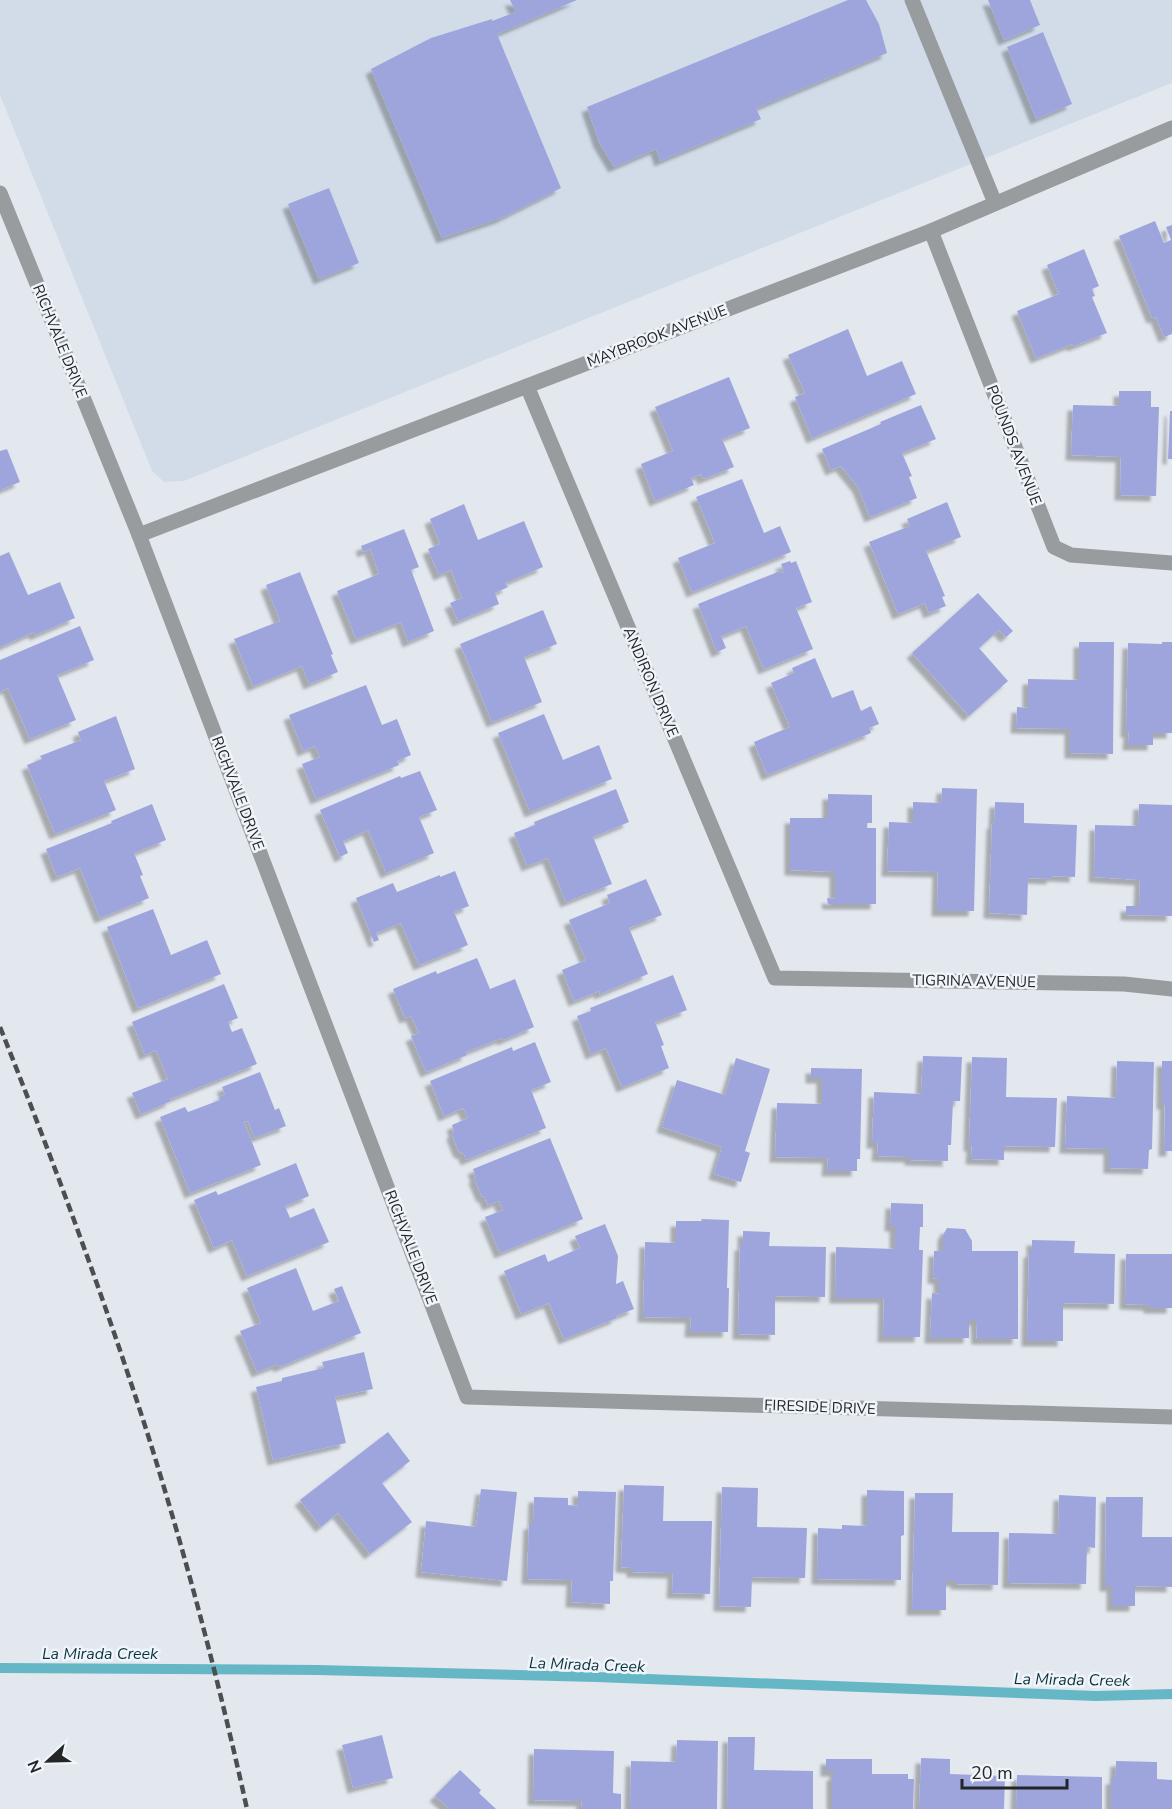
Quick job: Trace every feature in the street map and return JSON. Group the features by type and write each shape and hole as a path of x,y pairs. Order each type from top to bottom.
{"street":[{"path":"912,0 995,203"},
{"name":"MAYBROOK AVENUE","path":"139,535 931,231 1172,128"},
{"name":"RICHVALE DRIVE","path":"0,193 139,535 467,1397"},
{"name":"POUNDS AVENUE","path":"931,231 1054,547 1071,555 1172,563"},
{"name":"ANDIRON DRIVE","path":"527,386 775,978"},
{"name":"TIGRINA AVENUE","path":"775,978 1124,984 1172,989"},
{"name":"FIRESIDE DRIVE","path":"467,1397 1172,1417"}],"shaded area":[{"path":"0,0 1172,0 1172,83 184,481 164,482 152,471 0,95"}],"building":[{"path":"510,0 577,0 497,34 561,188 501,218 442,238 371,69 431,38 516,12"},
{"path":"848,0 866,0 879,24 887,53 756,108 761,119 660,161 656,149 614,167 599,142 587,107"},
{"path":"988,0 1030,0 1040,25 1004,40"},
{"path":"1043,32 1072,104 1036,119 1007,47"},
{"path":"329,188 359,263 319,279 288,204"},
{"path":"1155,221 1164,243 1171,240 1166,227 1172,225 1172,334 1164,337 1156,317 1152,318 1119,236"},
{"path":"1084,249 1099,286 1092,289 1095,296 1092,297 1107,333 1036,358 1017,311 1059,294 1047,265"},
{"path":"848,329 867,376 902,361 916,394 812,438 795,397 805,393 788,355"},
{"path":"729,377 750,428 722,439 734,467 703,479 701,474 691,478 694,485 655,501 641,464 673,451 655,407"},
{"path":"1119,391 1151,391 1151,407 1159,407 1156,496 1120,495 1121,457 1071,455 1073,405 1119,406"},
{"path":"921,405 936,439 902,453 912,476 909,477 917,498 870,517 858,487 841,466 831,470 822,449"},
{"path":"1170,411 1172,411 1172,459 1168,459"},
{"path":"7,449 20,482 0,490 0,451"},
{"path":"742,479 764,533 780,526 791,552 692,592 678,558 715,543 696,497"},
{"path":"947,502 961,537 926,551 945,596 942,597 946,606 929,613 925,603 898,614 869,542 910,526 907,519"},
{"path":"464,504 478,540 524,521 543,567 505,583 508,587 495,593 499,604 458,621 450,603 462,598 451,570 439,575 428,549 440,544 430,519"},
{"path":"404,529 419,567 411,570 434,631 408,642 401,622 356,639 337,591 379,574 370,549 363,552 361,546"},
{"path":"9,552 28,595 60,582 75,618 0,647 0,556"},
{"path":"790,561 791,563 796,561 812,602 796,608 813,649 764,669 746,626 721,636 726,648 717,652 698,604 780,571 784,572 781,564"},
{"path":"300,572 338,672 309,684 302,666 253,686 234,639 280,621 266,585"},
{"path":"978,593 1013,631 1006,637 999,630 979,648 1008,681 969,716 912,653"},
{"path":"543,610 557,644 524,657 542,702 492,722 460,644"},
{"path":"80,626 94,660 57,675 76,720 30,739 8,688 0,692 0,660"},
{"path":"1079,642 1114,642 1113,754 1070,753 1070,729 1016,728 1017,707 1028,708 1028,679 1079,680"},
{"path":"1162,642 1172,642 1172,733 1153,733 1153,745 1128,745 1129,732 1126,732 1128,643 1162,644"},
{"path":"815,658 832,698 853,690 861,711 871,706 879,724 869,728 871,733 767,775 754,742 790,727 771,683 794,673 792,668"},
{"path":"366,685 382,725 397,719 411,755 397,761 399,765 316,799 302,764 320,757 315,746 303,751 289,715"},
{"path":"544,714 563,760 599,745 612,779 530,812 498,733"},
{"path":"116,716 135,769 104,781 116,810 55,834 27,765 42,759 40,756 81,740 78,732"},
{"path":"420,771 437,810 419,817 434,853 386,873 368,830 343,841 348,853 340,857 320,810 400,776 401,778"},
{"path":"942,788 977,789 974,911 937,911 938,872 887,871 889,822 913,823 913,802 941,803"},
{"path":"616,789 629,822 593,837 612,884 566,902 548,858 527,866 514,833 535,825 534,822"},
{"path":"828,794 872,795 872,823 867,823 867,828 876,828 876,904 828,904 827,898 835,899 835,872 790,870 790,818 828,818"},
{"path":"995,802 1024,803 1024,823 1077,825 1075,877 1028,878 1027,915 989,913 992,823 994,824"},
{"path":"152,804 166,840 134,853 149,898 100,918 80,868 57,877 46,849 112,823 111,821"},
{"path":"1139,804 1172,805 1172,916 1126,915 1126,906 1139,906 1140,880 1094,877 1095,825 1138,826"},
{"path":"455,871 469,906 454,912 468,945 419,965 401,923 376,933 379,940 374,942 356,898 393,883 397,892"},
{"path":"646,879 662,915 629,928 648,974 600,994 599,991 574,1001 562,970 586,960 569,920 610,903 607,895"},
{"path":"153,909 171,955 207,940 221,974 138,1008 107,927"},
{"path":"477,958 490,989 515,979 534,1027 466,1052 467,1055 426,1072 411,1036 419,1033 411,1016 405,1018 393,989 436,971 437,974"},
{"path":"673,975 687,1010 655,1022 664,1045 661,1046 669,1068 622,1087 606,1048 591,1054 577,1016 591,1011 590,1008"},
{"path":"224,984 238,1018 228,1022 232,1032 242,1028 257,1064 170,1099 171,1101 141,1114 132,1093 168,1079 156,1050 145,1055 132,1022"},
{"path":"535,1042 551,1082 531,1090 546,1128 466,1160 464,1154 459,1152 452,1135 454,1131 452,1125 468,1118 463,1108 444,1116 430,1081 512,1047 513,1051"},
{"path":"923,1056 962,1057 960,1101 953,1101 948,1161 877,1156 878,1143 872,1143 874,1092 921,1094"},
{"path":"972,1057 1007,1058 1006,1097 1057,1098 1055,1147 1004,1146 1004,1160 971,1159 972,1146 969,1146"},
{"path":"736,1058 770,1069 745,1151 750,1153 741,1182 714,1174 722,1147 662,1127 677,1080 725,1095"},
{"path":"1117,1061 1154,1062 1152,1149 1149,1150 1148,1169 1109,1168 1109,1149 1065,1148 1067,1096 1116,1098"},
{"path":"1162,1061 1172,1061 1172,1151 1164,1151 1165,1104 1162,1104"},
{"path":"811,1068 862,1069 860,1159 857,1159 857,1171 827,1171 828,1158 775,1157 777,1103 822,1104 822,1078 811,1078"},
{"path":"260,1072 275,1110 279,1108 286,1126 254,1138 248,1121 244,1122 261,1165 190,1193 160,1117 185,1107 188,1112 220,1100 219,1097 225,1094 222,1087"},
{"path":"550,1138 583,1219 500,1253 485,1217 503,1210 499,1201 488,1205 484,1196 482,1197 474,1178 476,1177 473,1169"},
{"path":"296,1163 309,1196 285,1206 290,1218 314,1208 329,1242 247,1276 232,1240 214,1248 194,1200 216,1191 218,1195"},
{"path":"891,1203 923,1204 923,1227 920,1227 919,1250 923,1250 920,1337 883,1337 884,1298 835,1298 836,1247 895,1249 895,1226 890,1226"},
{"path":"701,1219 729,1220 728,1332 690,1332 691,1318 643,1317 645,1242 676,1243 676,1221 702,1221"},
{"path":"605,1224 618,1256 616,1284 623,1281 634,1309 564,1339 549,1303 521,1314 504,1271 545,1254 548,1262 580,1248 575,1236"},
{"path":"947,1228 965,1229 972,1241 972,1251 1018,1251 1018,1339 977,1339 976,1320 969,1320 969,1338 930,1338 932,1293 939,1294 939,1279 933,1278 934,1251 943,1251 943,1235"},
{"path":"743,1231 770,1232 769,1246 826,1247 825,1297 775,1296 775,1335 738,1334 740,1245 743,1245"},
{"path":"1032,1240 1075,1241 1074,1253 1115,1254 1114,1304 1063,1303 1063,1341 1027,1341 1029,1252 1032,1252"},
{"path":"1126,1254 1172,1254 1172,1308 1149,1308 1149,1305 1125,1304"},
{"path":"296,1268 313,1311 339,1301 334,1289 342,1286 361,1333 279,1367 278,1364 257,1372 240,1331 261,1323 247,1288"},
{"path":"364,1352 373,1389 335,1397 346,1443 273,1460 256,1387 324,1368 322,1362"},
{"path":"388,1432 410,1461 382,1483 412,1522 370,1554 338,1513 321,1527 300,1500"},
{"path":"624,1485 664,1486 663,1521 712,1521 710,1594 672,1593 673,1573 632,1572 632,1568 621,1567"},
{"path":"722,1487 758,1488 757,1527 807,1528 805,1578 752,1577 751,1607 719,1606"},
{"path":"481,1489 517,1492 507,1581 421,1572 426,1521 476,1527"},
{"path":"867,1490 904,1491 901,1580 817,1579 818,1528 842,1529 842,1525 867,1526"},
{"path":"578,1491 616,1492 610,1604 571,1602 572,1580 527,1579 529,1524 533,1524 534,1497 568,1498 568,1505 578,1506"},
{"path":"915,1493 953,1493 952,1532 999,1532 998,1585 956,1584 956,1581 946,1581 946,1610 912,1610"},
{"path":"1059,1495 1096,1497 1095,1548 1087,1547 1086,1584 1008,1583 1009,1533 1058,1534"},
{"path":"1106,1497 1143,1497 1142,1537 1172,1537 1172,1587 1135,1586 1135,1606 1112,1606 1112,1586 1105,1586"},
{"path":"382,1735 393,1778 353,1788 342,1745"},
{"path":"728,1737 755,1737 754,1770 813,1771 813,1809 727,1809"},
{"path":"677,1740 718,1741 717,1809 630,1809 631,1761 676,1762"},
{"path":"534,1749 614,1751 613,1793 621,1794 621,1809 581,1809 582,1801 533,1800"},
{"path":"921,1758 950,1759 950,1774 1005,1776 1004,1809 919,1809"},
{"path":"826,1759 872,1759 872,1774 908,1774 908,1779 914,1779 913,1809 832,1809 832,1775 835,1775 835,1771 826,1771"},
{"path":"1116,1761 1157,1762 1157,1779 1172,1780 1172,1809 1111,1809 1111,1779 1115,1779"},
{"path":"460,1770 481,1790 479,1793 496,1809 450,1809 435,1796"},
{"path":"1017,1775 1102,1777 1102,1809 1016,1809"}],"waterway":[{"name":"La Mirada Creek","path":"0,1668 317,1670 596,1677 1096,1696 1172,1694"}],"railway":[{"path":"0,1027 77,1228 147,1432 201,1619 247,1809"}]}
